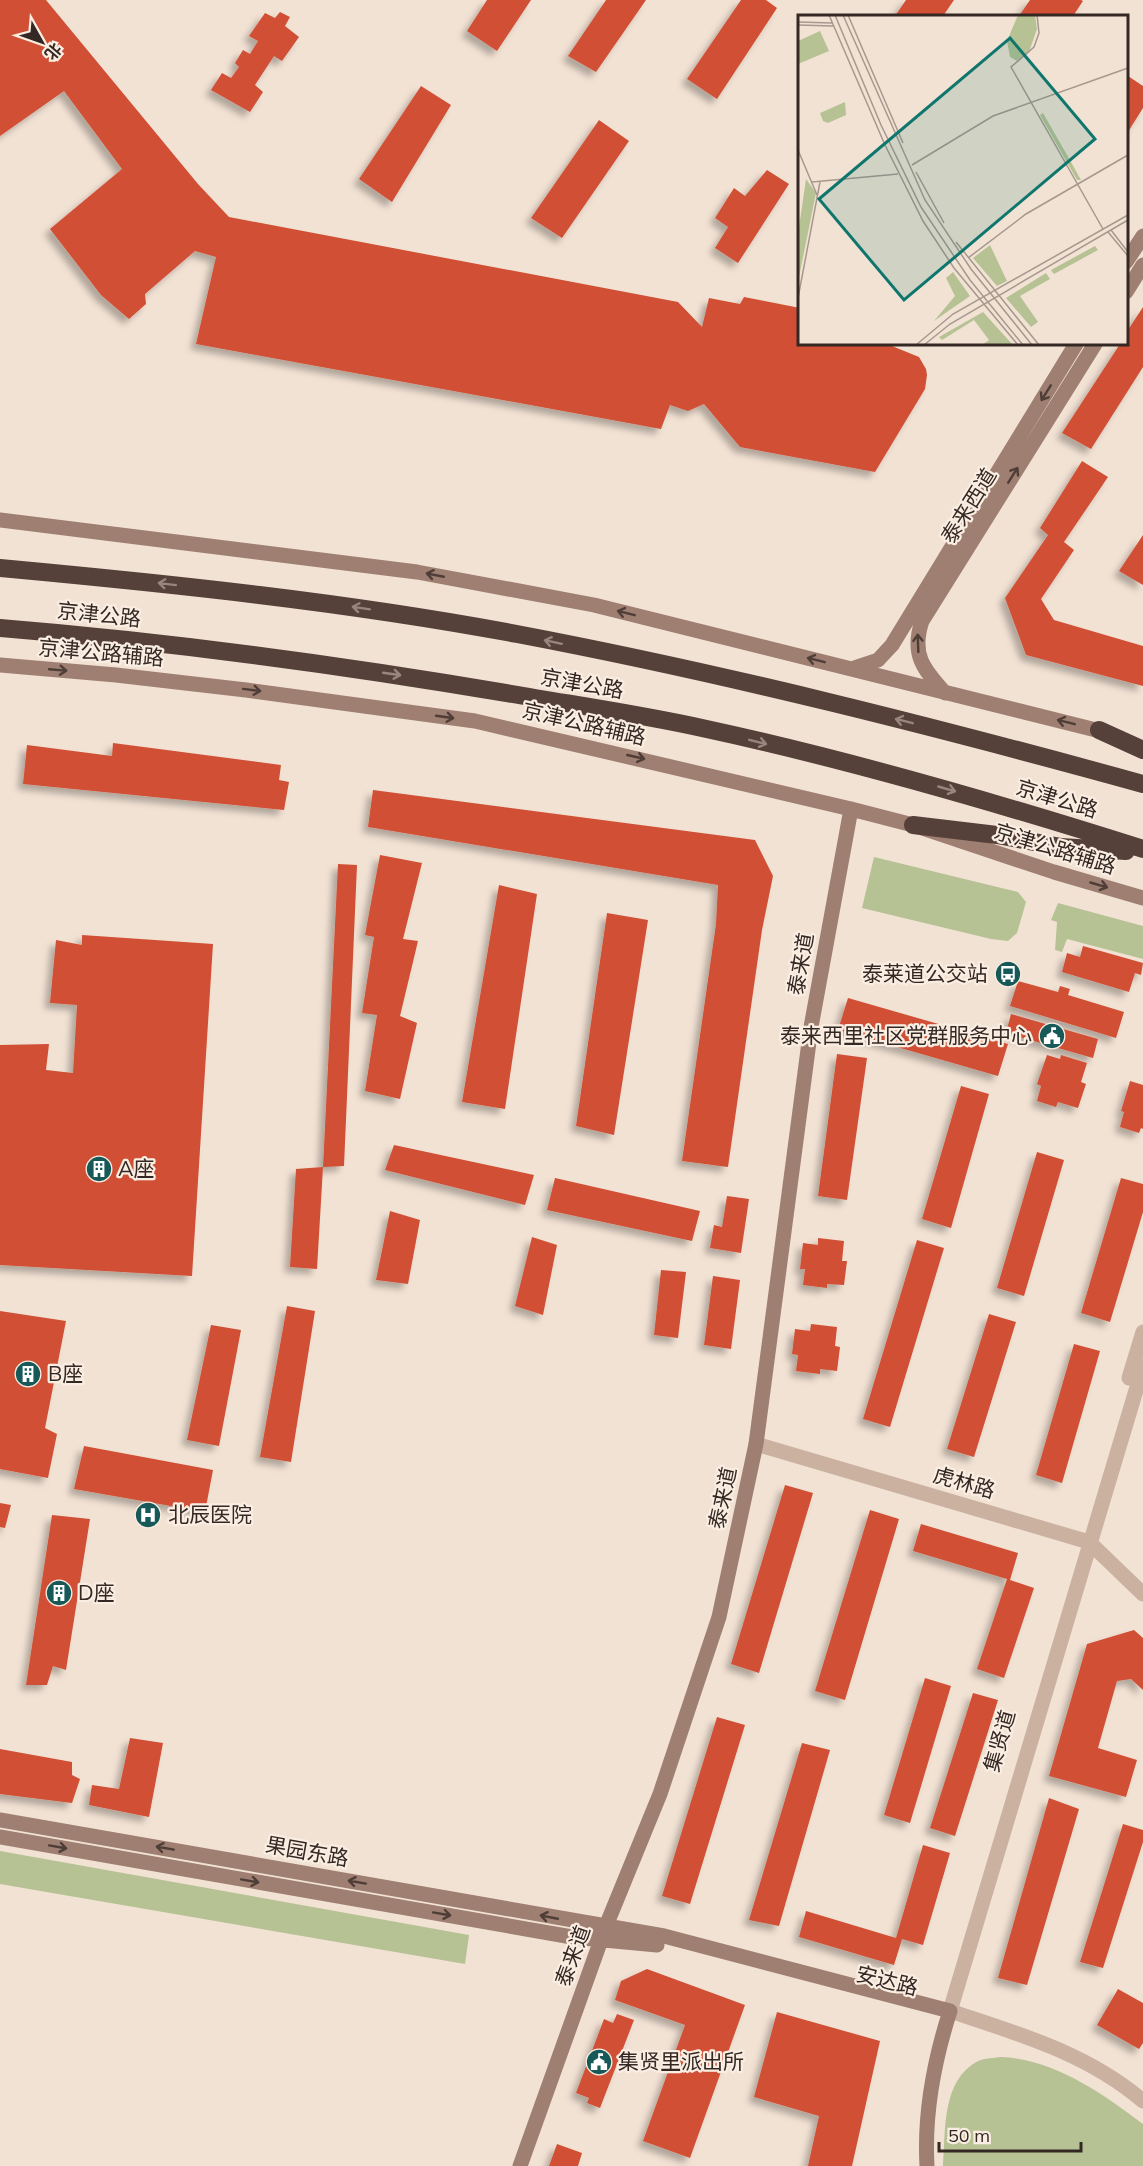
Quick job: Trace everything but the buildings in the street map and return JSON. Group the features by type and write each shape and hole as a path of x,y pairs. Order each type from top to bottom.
{"highway":[{"name":"京津公路","path":"0,568 138,581 345,606 516,634 713,675 1022,751 1143,784"},
{"name":"京津公路","path":"0,628 174,645 323,665 428,680 701,728 914,779 1043,817 1143,851"},
{"path":"1099,730 1143,750"},
{"path":"914,825 997,835 1061,847 1143,851"}],"street":[{"path":"1128,259 1143,236"},
{"path":"1128,289 1143,266"},
{"name":"泰来西道","path":"850,668 878,660 892,645 1075,345"},
{"name":"泰来西道","path":"945,693 923,668 919,657 917,645 922,621 1094,345"},
{"path":"0,520 417,572 594,604 1143,741"},
{"name":"京津公路辅路","path":"0,665 246,690 475,721 914,825 1054,872 1143,898"},
{"name":"泰来道","path":"520,2166 604,1933 660,1794 719,1617 756,1444 812,1027 851,809"},
{"name":"集贤道","path":"919,2166 923,2088 1085,1541 1143,1332"},
{"name":"集贤道","path":"1085,1541 1143,1367"},
{"name":"虎林路","path":"756,1444 1085,1541 1143,1594"},
{"name":"果园东路","path":"0,1820 604,1933"},
{"name":"果园东路","path":"0,1837 541,1932 604,1933"},
{"name":"安达路","path":"604,1933 664,1936 945,2014 1079,2058 1121,2083 1143,2101"},
{"name":"集贤道","path":"927,2166 926,2151 932,2088 945,2014"},
{"name":"安达路","path":"945,2014 1062,2058 1120,2093 1143,2112"}],"green space":[{"path":"874,857 1018,892 1026,902 1017,933 1008,941 991,939 862,908"},
{"path":"1058,903 1143,926 1143,959 1067,939 1062,952 1055,950 1057,922 1051,920"},
{"path":"0,1851 469,1935 465,1964 0,1884"},
{"path":"1001,2057 1021,2059 1058,2071 1094,2090 1143,2124 1143,2166 943,2166 948,2108 957,2081 978,2061"}],"place":[{"name":"泰莱道公交站","path":"1008,974"},
{"name":"泰来西里社区党群服务中心","path":"1052,1036"},
{"name":"A座","path":"99,1169"},
{"name":"B座","path":"28,1374"},
{"name":"北辰医院","path":"148,1515"},
{"name":"D座","path":"59,1593"},
{"name":"集贤里派出所","path":"599,2062"}]}
